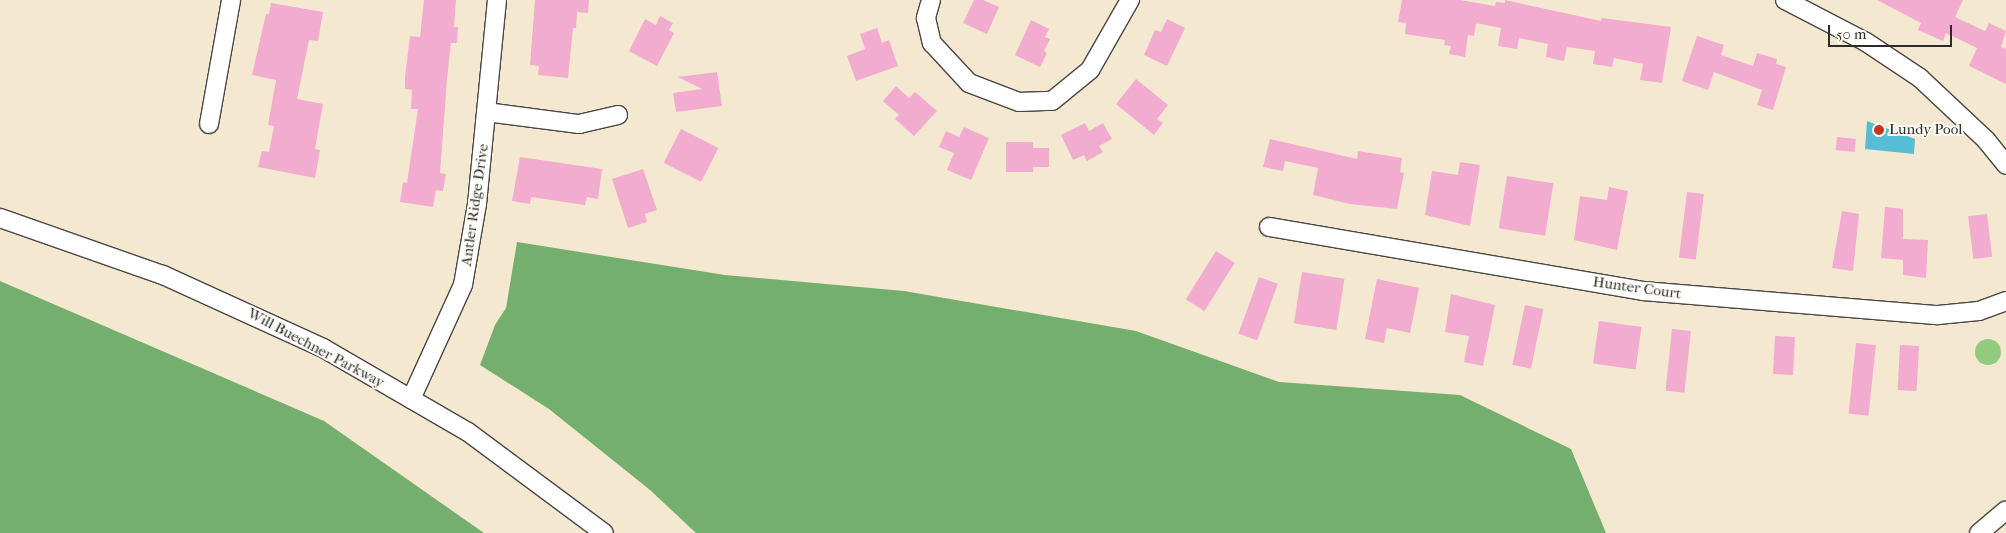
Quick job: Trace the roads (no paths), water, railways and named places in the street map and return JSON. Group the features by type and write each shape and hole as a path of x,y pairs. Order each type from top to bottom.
{"street":[{"path":"209,124 231,0"},
{"name":"Antler Ridge Drive","path":"411,399 463,285 477,204 497,0"},
{"path":"931,0 926,18 932,44 969,83 1019,102 1052,101 1090,70 1130,0"},
{"path":"1784,0 1866,42 1920,78 1986,140 2006,165"},
{"path":"486,112 579,124 618,115"},
{"name":"Will Buechner Parkway","path":"0,218 120,258 230,304 323,348 468,432 604,533"},
{"name":"Hunter Court","path":"1269,227 1643,291 1938,315 1979,311 2006,301"},
{"path":"1979,533 2006,510"}],"water":[{"name":"Lundy Pool","path":"1867,121 1915,139 1914,154 1865,149"}],"place":[{"name":"Lundy Pool","path":"1879,130"}]}
